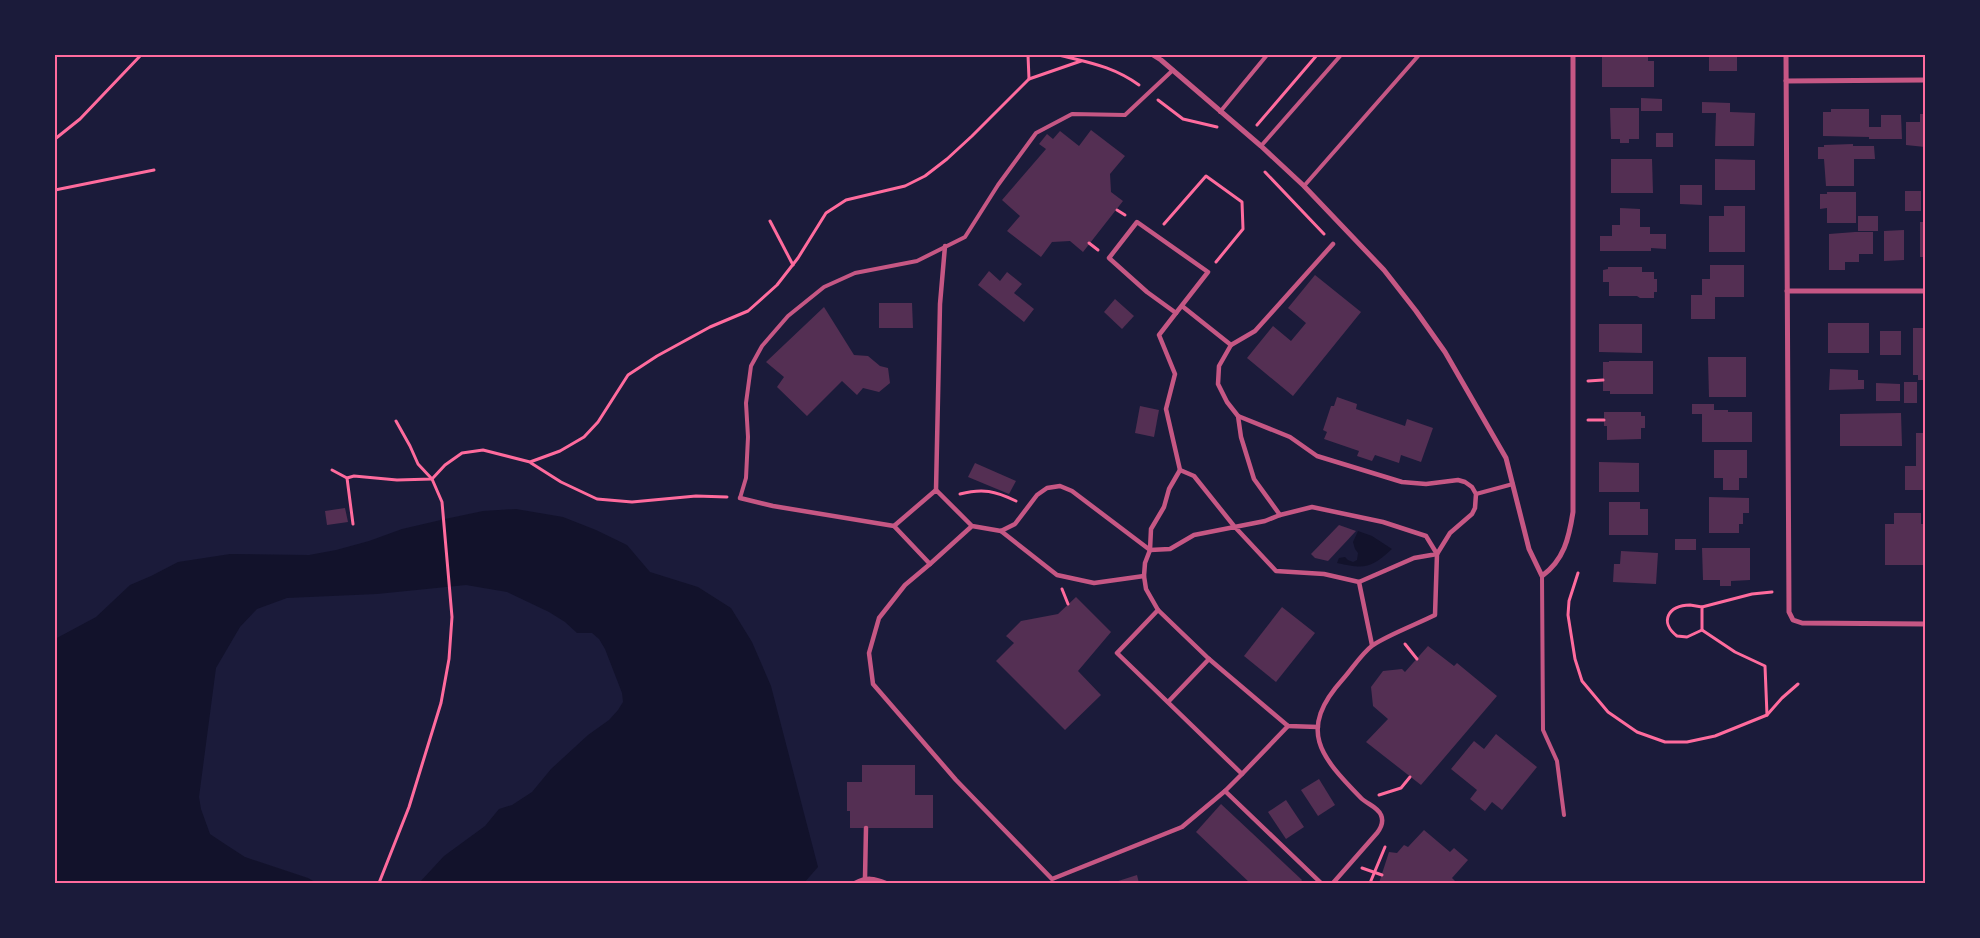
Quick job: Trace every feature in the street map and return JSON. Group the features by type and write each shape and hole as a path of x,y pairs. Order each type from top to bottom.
{"street":[{"path":"1153,55 1262,146 1304,186 1384,270 1421,317 1471,395 1506,458 1529,549 1542,576 1554,566 1565,549 1573,512 1573,55"},
{"path":"1786,55 1790,616 1797,622 1802,623 1925,624"},
{"path":"1786,81 1925,80"},
{"path":"1176,313 1147,292 1109,258 1137,222 1208,272 1159,335 1175,374 1166,409 1180,470 1169,489 1164,507 1151,529 1150,550 1145,563 1146,589 1158,610 1209,659 1288,726 1318,727"},
{"path":"1280,515 1254,479 1238,416 1227,402 1218,384 1219,366 1231,345 1255,331 1333,244"},
{"path":"945,246 940,304 936,490 972,526 1001,530 1057,575 1094,583 1144,576"},
{"path":"1787,291 1925,291"},
{"path":"1182,306 1231,345"},
{"path":"1238,416 1290,437 1317,456 1402,482 1426,484 1458,480 1472,487 1476,494 1477,501 1472,514 1450,533 1437,554 1435,615 1372,646 1326,699 1321,710 1318,727 1320,746 1324,757 1331,767 1363,800 1381,815 1381,828 1333,883"},
{"path":"1180,470 1194,476 1234,526 1276,571 1324,574 1359,582 1414,558 1437,554"},
{"path":"1001,530 1015,524 1037,495 1053,486 1066,488 1150,550 1170,549 1194,535 1265,521 1312,507 1383,522 1426,536 1437,554"},
{"path":"894,526 936,490"},
{"path":"740,498 773,506 894,526 930,564"},
{"path":"972,526 905,585 880,618 869,653 873,684 956,780 1052,879 1182,827 1225,791 1288,726"},
{"path":"1359,582 1372,646"},
{"path":"1158,610 1117,653 1242,774"},
{"path":"1168,702 1209,659"},
{"path":"1225,791 1321,883"},
{"path":"865,878 866,828"},
{"path":"855,883 865,878 873,878 886,883"}],"lane":[{"path":"1220,112 1267,55"},
{"path":"1262,146 1341,55"},
{"path":"1304,186 1419,55"},
{"path":"740,498 746,478 748,438 746,403 751,366 762,346 788,316 824,288 855,273 917,260 965,237 998,185 1036,132 1072,114 1125,115 1173,70"},
{"path":"1476,494 1513,484"},
{"path":"1542,576 1544,730 1557,761 1564,815"}],"path":[{"path":"55,139 80,120 141,55"},
{"path":"1028,55 1029,80"},
{"path":"1059,55 1102,65 1119,72 1182,120 1219,127"},
{"path":"1249,135 1317,55"},
{"path":"530,462 584,438 598,422 628,375 657,356 702,332 748,311 776,285 793,265 826,213 846,200 905,186 925,176 972,136 1029,80 1081,61"},
{"path":"1262,168 1333,244"},
{"path":"55,190 154,170"},
{"path":"1155,234 1206,176 1242,202 1243,229 1208,272"},
{"path":"770,221 793,265"},
{"path":"1588,380 1603,380"},
{"path":"1588,420 1604,420"},
{"path":"379,883 409,807 441,703 449,659 452,617 442,502 432,479 418,464 396,421"},
{"path":"332,470 347,478 354,476 397,480 432,479 445,465 462,453 483,450 530,462 560,482 598,499 632,502 696,496 740,498"},
{"path":"347,478 353,524"},
{"path":"944,498 972,490 990,490 1028,506"},
{"path":"1578,573 1569,601 1568,616 1575,659 1582,681 1608,712 1637,732 1650,738 1676,743 1715,736 1767,715 1798,684"},
{"path":"1702,630 1682,637 1672,632 1668,622 1670,612 1674,608 1684,606 1702,607 1752,594 1772,592"},
{"path":"1702,607 1702,630"},
{"path":"1702,630 1736,652 1765,666 1767,715"},
{"path":"1396,634 1417,659"},
{"path":"1363,800 1401,788 1410,777"},
{"path":"1370,883 1386,842 1377,833"}],"shaded area":[{"path":"516,509 563,517 596,530 627,545 650,572 698,587 731,608 752,642 771,686 818,867 804,883 419,883 444,856 485,826 499,809 512,805 532,792 551,769 588,735 609,720 623,702 622,693 605,649 599,639 592,633 577,633 565,622 549,612 507,592 466,585 377,594 287,598 257,609 240,627 216,668 199,797 201,809 210,834 245,857 308,878 317,883 55,883 55,639 96,617 130,585 178,562 230,554 309,555 336,550 402,529 445,519 483,511"},
{"path":"1358,531 1372,536 1392,549 1367,566 1337,563 1339,558 1345,557 1353,562 1357,560 1358,553 1353,542"}],"building":[{"path":"1602,55 1648,55 1648,61 1654,61 1654,87 1602,87"},
{"path":"1709,55 1737,55 1737,71 1709,71"},
{"path":"1641,98 1662,99 1662,111 1641,111"},
{"path":"1702,102 1730,103 1730,112 1755,113 1754,146 1715,146 1716,113 1702,113"},
{"path":"1610,108 1639,108 1639,139 1629,139 1629,143 1620,143 1620,139 1611,139"},
{"path":"1831,109 1869,109 1869,127 1881,127 1881,115 1901,115 1902,139 1823,136 1823,112 1831,112"},
{"path":"1920,114 1925,114 1925,147 1906,145 1906,122 1920,122"},
{"path":"1091,130 1125,156 1110,174 1111,192 1123,201 1083,252 1070,241 1052,242 1041,257 1007,231 1020,216 1002,200 1046,149 1039,144 1047,134 1053,139 1060,131 1079,146"},
{"path":"1656,133 1673,133 1673,147 1656,147"},
{"path":"1853,144 1853,146 1874,146 1875,159 1854,159 1854,186 1826,186 1824,159 1818,159 1818,147"},
{"path":"1611,159 1652,159 1653,193 1611,193"},
{"path":"1715,159 1755,160 1755,190 1715,190"},
{"path":"1680,185 1702,185 1702,205 1680,204"},
{"path":"1905,191 1921,191 1921,211 1905,211"},
{"path":"1827,192 1856,192 1856,223 1827,223 1827,208 1820,209 1820,194 1827,194"},
{"path":"1724,206 1745,206 1745,252 1709,252 1709,216 1724,216"},
{"path":"1620,208 1640,209 1640,227 1650,227 1650,234 1666,234 1666,249 1651,248 1651,251 1600,251 1600,236 1612,236 1612,225 1620,225"},
{"path":"1858,216 1878,216 1878,231 1858,231"},
{"path":"1920,222 1925,222 1925,257 1920,257"},
{"path":"1904,230 1904,260 1884,261 1884,231"},
{"path":"1873,232 1873,254 1859,254 1859,262 1845,262 1845,270 1829,270 1829,234"},
{"path":"1710,265 1744,265 1744,297 1715,297 1715,319 1691,319 1691,295 1702,295 1702,279 1710,279"},
{"path":"1608,267 1642,267 1642,272 1654,272 1654,279 1657,279 1657,292 1654,292 1654,298 1609,296 1609,282 1603,282 1603,270 1608,269"},
{"path":"989,271 1000,281 1007,272 1022,284 1014,293 1034,309 1024,322 978,285"},
{"path":"1315,275 1361,312 1293,396 1247,358 1273,326 1291,341 1306,323 1288,308"},
{"path":"1115,299 1134,316 1122,329 1104,312"},
{"path":"879,303 912,303 913,328 879,328"},
{"path":"824,307 854,355 868,356 880,366 888,368 890,383 879,392 863,388 857,395 842,381 807,416 777,387 784,377 766,362"},
{"path":"1828,323 1869,323 1869,353 1828,353"},
{"path":"1599,324 1642,324 1642,353 1599,352"},
{"path":"1913,328 1925,328 1925,380 1918,380 1918,375 1913,375"},
{"path":"1880,331 1901,331 1901,355 1880,355"},
{"path":"1708,357 1746,357 1746,397 1709,397"},
{"path":"1653,361 1653,394 1610,394 1610,391 1603,391 1603,362"},
{"path":"1830,369 1858,370 1858,380 1864,380 1864,389 1829,390"},
{"path":"1904,382 1917,382 1917,403 1904,403"},
{"path":"1876,383 1900,384 1900,401 1876,401"},
{"path":"1337,397 1357,404 1356,409 1405,426 1407,419 1433,428 1421,462 1401,455 1399,463 1375,455 1372,461 1357,456 1359,451 1324,439 1327,432 1323,430 1331,406 1334,406"},
{"path":"1692,404 1714,404 1714,410 1728,410 1728,412 1752,412 1752,442 1702,442 1702,414 1692,414"},
{"path":"1140,406 1159,410 1154,437 1135,433"},
{"path":"1604,412 1641,412 1641,416 1645,416 1645,428 1641,428 1641,439 1607,440"},
{"path":"1901,413 1902,446 1840,446 1840,414"},
{"path":"1916,433 1925,433 1925,490 1905,490 1905,466 1916,466"},
{"path":"1714,450 1747,450 1747,478 1739,478 1739,490 1723,490 1723,478 1714,478"},
{"path":"1599,462 1639,463 1639,492 1599,492"},
{"path":"975,463 1016,481 1009,494 968,477"},
{"path":"1709,497 1749,498 1749,513 1743,513 1743,524 1739,524 1739,533 1709,533"},
{"path":"1609,502 1640,502 1640,509 1648,509 1648,535 1609,535"},
{"path":"345,508 348,522 327,525 325,511"},
{"path":"1894,513 1921,513 1921,524 1925,524 1925,565 1885,565 1885,524 1894,524"},
{"path":"1339,525 1356,531 1328,561 1315,558 1311,554"},
{"path":"1675,539 1696,539 1696,550 1675,550"},
{"path":"1702,548 1750,548 1750,580 1731,581 1731,586 1720,586 1720,580 1703,580"},
{"path":"1621,551 1658,553 1656,584 1613,582 1614,564 1620,564"},
{"path":"1076,597 1111,632 1078,671 1101,695 1065,730 996,661 1014,643 1006,636 1021,621 1058,614"},
{"path":"1282,607 1315,633 1276,682 1244,656"},
{"path":"1428,646 1454,666 1457,663 1497,696 1421,785 1366,742 1388,719 1373,706 1371,687 1383,671 1402,669 1405,672"},
{"path":"1496,734 1537,767 1502,810 1492,802 1485,811 1470,799 1477,790 1451,769 1474,741 1484,749"},
{"path":"862,765 915,765 915,795 933,795 933,828 850,828 850,811 847,811 847,782 862,782"},
{"path":"1319,779 1335,805 1318,816 1301,790"},
{"path":"1286,800 1304,827 1286,839 1268,812"},
{"path":"1221,804 1302,880 1300,883 1250,883 1196,832"},
{"path":"1424,830 1450,852 1454,848 1468,860 1452,878 1456,882 1379,883 1389,852 1397,853 1404,845 1408,847"},
{"path":"1137,875 1139,883 1112,883"}]}
